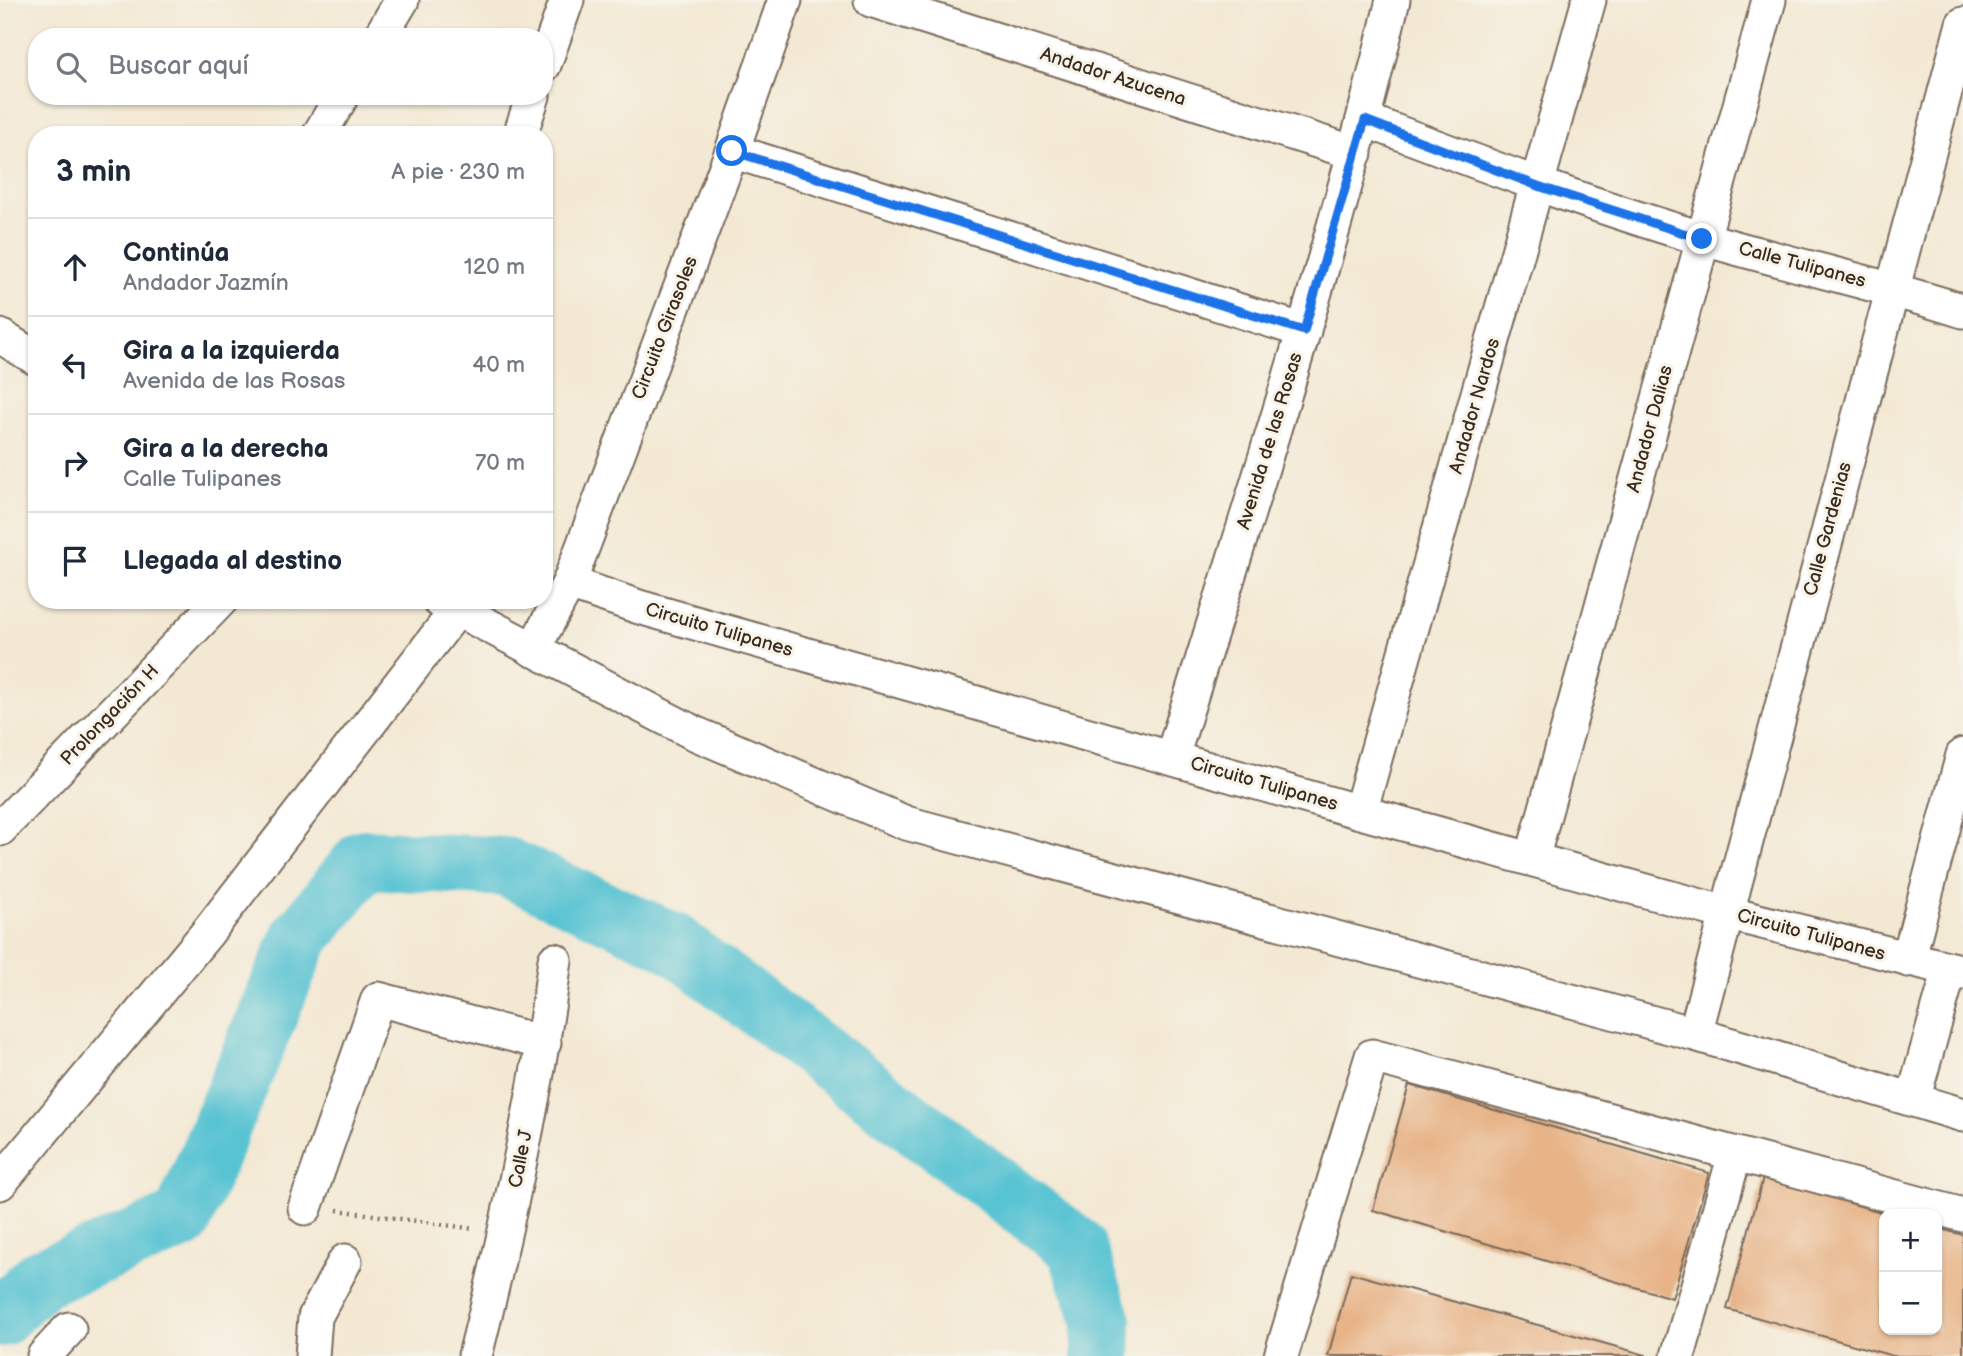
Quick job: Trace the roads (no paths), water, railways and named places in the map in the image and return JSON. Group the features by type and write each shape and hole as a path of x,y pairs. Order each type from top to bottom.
{"street":[{"path":"385,28 402,0"},
{"path":"553,40 567,0"},
{"name":"Circuito Girasoles","path":"533,650 569,583 732,151 785,0"},
{"name":"Andador Azucena","path":"872,0 1355,153"},
{"name":"Avenida de las Rosas","path":"1172,757 1304,331 1365,120 1394,0"},
{"name":"Andador Nardos","path":"1360,812 1589,0"},
{"name":"Andador Dalias","path":"1532,859 1769,0"},
{"name":"Calle Gardenias","path":"1695,1034 1963,24"},
{"path":"324,126 336,105"},
{"path":"523,126 530,105"},
{"name":"Calle Tulipanes","path":"1365,120 1538,186 1702,239 1892,288 1963,310"},
{"path":"732,151 1304,331"},
{"path":"3,344 28,355"},
{"name":"Circuito Tulipanes","path":"569,583 639,607 1360,812 1726,912 1957,971"},
{"name":"Prolongación H","path":"0,829 212,609"},
{"path":"0,1183 208,932 445,609"},
{"path":"456,609 694,733 906,822 1695,1034 1963,1115"},
{"path":"1908,960 1963,755"},
{"name":"Calle J","path":"475,1356 506,1233 544,1043 555,960"},
{"path":"1913,1100 1957,971"},
{"path":"305,1208 378,999 544,1043"},
{"path":"1281,1356 1372,1056 1963,1215"},
{"path":"1678,1356 1735,1154"},
{"path":"288,1356 315,1317 345,1261"},
{"path":"312,1356 315,1317"},
{"path":"44,1356 69,1329"}],"waterway":[{"path":"0,1317 41,1278 182,1220 300,938 364,859 506,867 672,942 1076,1246 1102,1321 1101,1356"}]}
